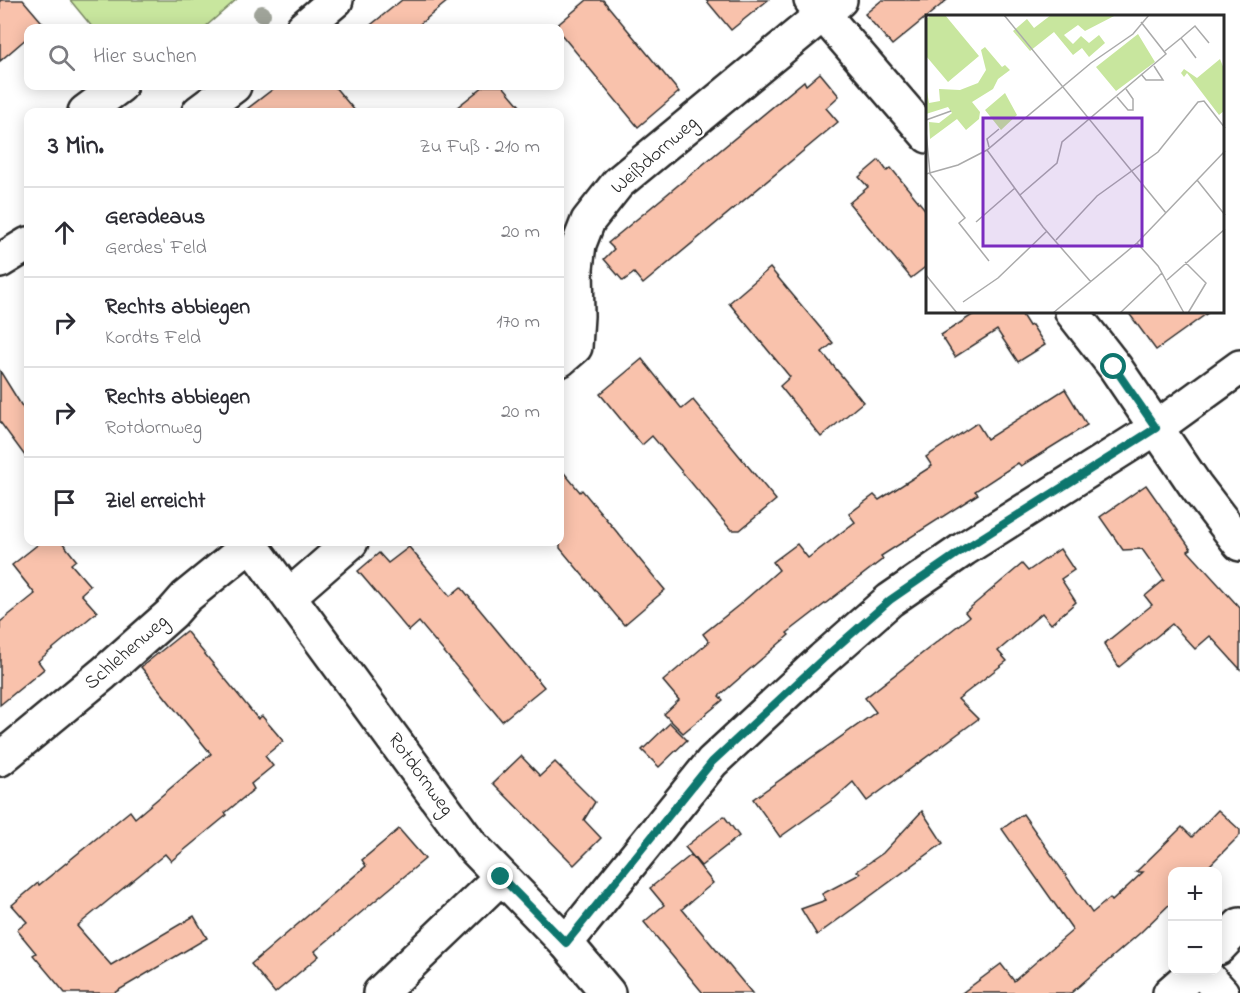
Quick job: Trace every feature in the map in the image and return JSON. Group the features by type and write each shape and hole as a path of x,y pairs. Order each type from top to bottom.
{"street":[{"path":"308,24 336,0"},
{"path":"825,5 926,133"},
{"name":"Weißdornweg","path":"564,357 575,347 576,268 579,244 588,222 618,183 825,5"},
{"path":"90,108 115,90"},
{"path":"204,108 229,90"},
{"path":"0,261 24,246"},
{"path":"1074,314 1114,367 1195,485 1240,544"},
{"path":"566,943 712,762 881,608 964,549 1156,428 1240,367"},
{"name":"Schlehenweg","path":"0,759 103,674 172,613 186,597 246,546"},
{"name":"Rotdornweg","path":"252,546 471,845 566,943 608,993"},
{"path":"289,596 346,546"},
{"path":"380,993 501,877"},
{"path":"1222,944 1240,925"},
{"path":"1170,993 1190,975"},
{"path":"1206,975 1222,993"}],"green space":[{"path":"70,0 236,0 209,24 90,24"}],"building":[{"path":"0,0 23,0 44,24 24,24 24,40 0,61"},
{"path":"402,0 449,0 420,24 372,24"},
{"path":"587,0 603,0 679,92 638,127 564,38 564,24 559,24"},
{"path":"706,0 768,0 731,30"},
{"path":"882,0 947,0 892,45 865,14"},
{"path":"820,73 839,96 826,108 838,122 643,284 634,273 623,281 604,259 614,249 608,243 804,81 806,85"},
{"path":"272,90 337,90 353,108 248,108"},
{"path":"479,90 506,90 522,108 456,108"},
{"path":"879,160 887,171 891,168 926,211 926,267 911,278 849,203 868,187 859,177"},
{"path":"770,268 833,343 822,352 863,402 821,437 780,386 790,377 729,303"},
{"path":"974,314 1024,314 1022,315 1029,326 1032,325 1045,345 1018,362 997,330 955,357 941,335"},
{"path":"1129,314 1206,314 1156,350"},
{"path":"642,359 682,409 693,400 776,500 740,530 731,530 652,436 642,445 600,394"},
{"path":"0,371 24,410 24,455 0,422"},
{"path":"1065,389 1087,425 1021,466 1018,463 975,491 978,494 881,556 883,559 787,633 789,635 719,696 723,700 683,733 664,714 679,700 663,681 709,642 703,634 779,570 773,562 797,544 808,558 855,522 849,514 874,495 879,500 932,466 926,457 977,423 987,439"},
{"path":"564,473 580,492 582,490 665,590 624,625 560,548 564,546"},
{"path":"1146,485 1191,549 1188,551 1240,608 1240,669 1210,636 1195,649 1172,624 1119,667 1104,644 1152,605 1145,596 1164,580 1142,549 1123,550 1100,517"},
{"path":"36,546 65,546 76,560 71,564 90,586 81,594 97,612 38,661 44,669 0,705 0,622 35,594 12,565"},
{"path":"409,547 450,596 461,587 544,687 502,721 419,622 409,631 358,571 379,553 388,563"},
{"path":"1060,549 1074,570 1061,579 1076,602 1051,624 1042,613 998,651 1007,661 958,699 978,719 867,801 853,782 835,798 780,837 753,799 876,712 865,698 969,617 965,612 1022,564 1028,571"},
{"path":"186,631 258,719 262,716 283,741 265,756 273,766 251,784 254,789 225,813 227,815 171,861 165,854 77,926 111,965 194,916 207,938 114,993 65,993 33,955 36,953 17,930 27,922 12,905 130,811 135,818 211,754 141,667"},
{"path":"670,723 687,740 659,767 642,750"},
{"path":"521,756 540,776 555,762 595,802 584,820 601,838 574,865 493,783"},
{"path":"1218,810 1240,830 1240,835 1208,867 1168,867 1168,906 1071,993 962,993 1001,964 1014,981 1073,930 1002,829 1023,814 1092,913 1110,898 1112,901 1143,872 1136,872 1182,827 1192,837"},
{"path":"922,811 943,843 817,935 801,909 826,900 822,894 860,874 857,871 883,853"},
{"path":"724,816 739,836 701,866 685,847"},
{"path":"399,829 425,859 315,951 319,956 275,993 251,964 366,866 362,860"},
{"path":"691,855 713,883 682,909 752,993 703,993 644,922 664,905 650,888"}],"route":[{"path":"501,877 566,943 712,762 890,600 964,549 1156,428 1114,367"}]}
